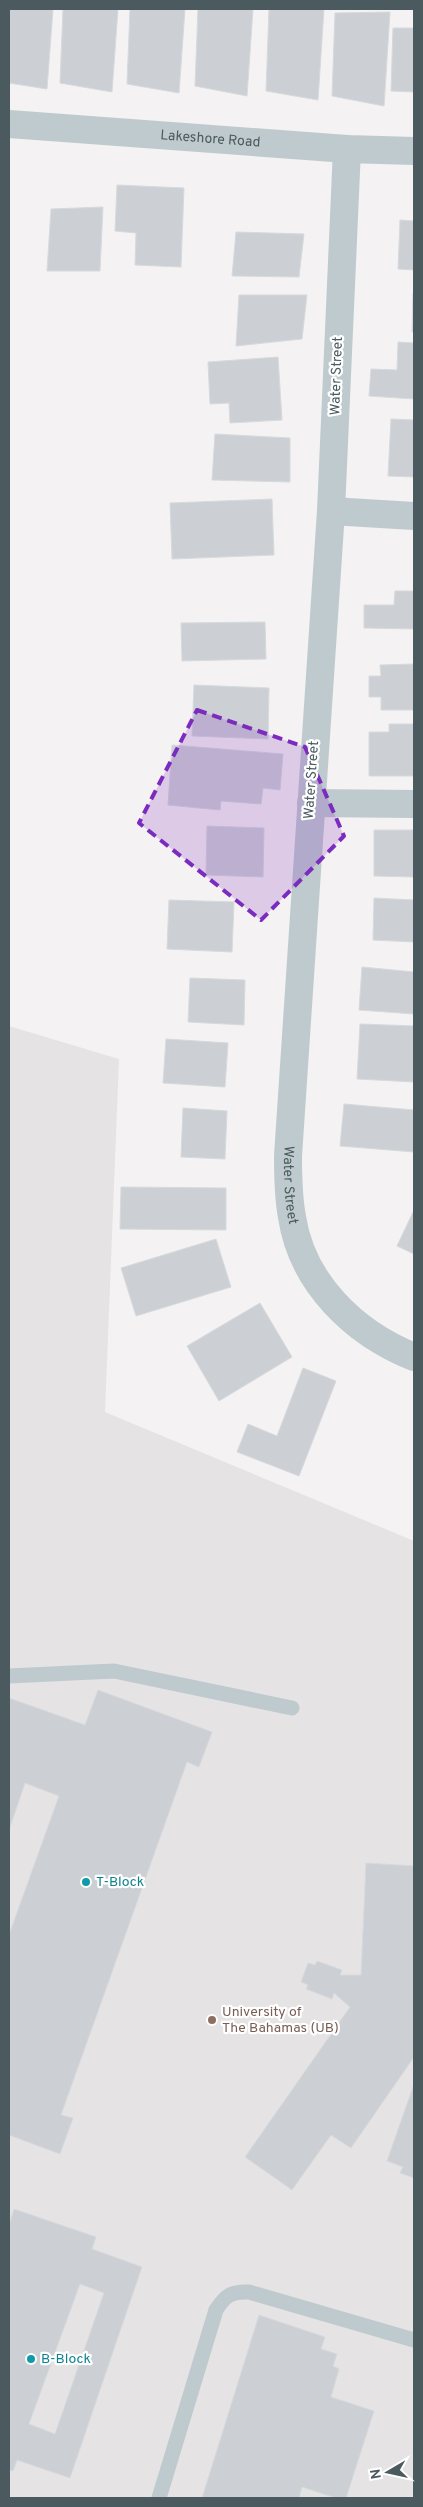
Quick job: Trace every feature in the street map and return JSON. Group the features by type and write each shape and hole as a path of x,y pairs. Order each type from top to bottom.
{"street":[{"name":"Lakeshore Road","path":"9,124 346,149 414,151"},
{"name":"Water Street","path":"346,149 331,511 288,1156 289,1195 292,1219 301,1251 318,1282 334,1305 356,1324 400,1351 414,1356"},
{"path":"331,511 414,516"},
{"path":"311,803 414,804"}],"lane":[{"path":"9,1676 114,1671 292,1708"},
{"path":"158,2498 216,2310 224,2297 236,2291 249,2292 414,2340"}],"highlighted area":[{"path":"197,710 305,747 344,836 261,920 139,823"}],"shaded area":[{"name":"University of The Bahamas (UB)","path":"9,1026 119,1059 105,1412 414,1541 414,2498 9,2498"}],"building":[{"path":"9,9 53,9 47,89 9,83"},
{"path":"63,9 118,9 112,92 60,83"},
{"path":"130,9 185,9 179,93 127,84"},
{"path":"198,9 253,9 247,96 195,86"},
{"path":"269,9 324,9 318,100 266,91"},
{"path":"390,12 384,106 332,96 335,13"},
{"path":"393,28 414,28 414,92 391,91"},
{"path":"117,185 184,188 181,267 135,265 136,233 115,231"},
{"path":"103,207 100,271 47,271 51,209"},
{"path":"400,220 414,221 414,270 398,269"},
{"path":"236,232 304,234 299,277 232,276"},
{"path":"413,293 414,332 412,332"},
{"path":"239,295 307,295 302,339 236,346"},
{"path":"398,342 414,343 414,399 369,396 371,369 397,370"},
{"path":"278,357 282,420 230,423 229,403 210,404 208,362"},
{"path":"391,419 414,420 414,477 388,476"},
{"path":"215,434 290,438 290,482 212,480"},
{"path":"272,499 274,555 172,559 170,503"},
{"path":"395,591 414,591 414,629 364,628 364,605 394,605"},
{"path":"265,622 266,659 182,661 181,623"},
{"path":"414,664 414,710 381,710 381,697 369,697 369,676 381,676 380,665"},
{"path":"194,685 269,688 268,739 192,736"},
{"path":"389,724 414,724 414,776 369,776 369,732 389,732"},
{"path":"172,745 283,754 280,790 263,788 261,804 221,801 220,810 168,805"},
{"path":"207,826 264,828 263,877 206,875"},
{"path":"374,830 414,830 414,877 374,876"},
{"path":"374,898 414,900 414,942 373,940"},
{"path":"169,900 234,902 232,952 167,949"},
{"path":"362,967 414,972 414,1014 359,1010"},
{"path":"190,978 245,980 244,1025 188,1022"},
{"path":"360,1024 414,1026 414,1082 357,1079"},
{"path":"166,1039 228,1043 225,1087 163,1083"},
{"path":"344,1104 414,1110 414,1152 340,1146"},
{"path":"183,1108 227,1111 225,1159 181,1157"},
{"path":"121,1187 226,1188 226,1230 120,1229"},
{"path":"414,1210 414,1254 397,1246"},
{"path":"216,1239 231,1287 136,1316 121,1268"},
{"path":"260,1303 292,1357 219,1401 187,1346"},
{"path":"303,1368 336,1381 299,1476 237,1452 248,1424 277,1436"},
{"name":"T-Block","path":"98,1690 212,1732 199,1767 187,1762 61,2115 73,2118 60,2154 9,2135 9,1935 59,1796 25,1783 9,1830 9,1698 85,1725"},
{"path":"366,1863 414,1866 414,2057 351,2148 331,2135 292,2190 245,2157 350,2007 334,1993 332,1999 306,1989 308,1985 301,1982 308,1963 315,1965 317,1961 342,1970 340,1975 361,1975"},
{"path":"414,2084 414,2178 400,2173 403,2167 387,2161"},
{"name":"B-Block","path":"14,2209 96,2237 92,2249 142,2267 70,2478 17,2460 13,2471 9,2470 9,2225","holes":["80,2284 104,2293 55,2434 29,2424"]},
{"path":"259,2315 325,2337 321,2349 337,2354 333,2366 339,2369 331,2397 374,2411 346,2498 336,2498 302,2487 299,2498 202,2498"}],"place":[{"name":"T-Block","path":"86,1882"},
{"name":"University of The Bahamas (UB)","path":"212,2020"},
{"name":"B-Block","path":"31,2359"}]}
